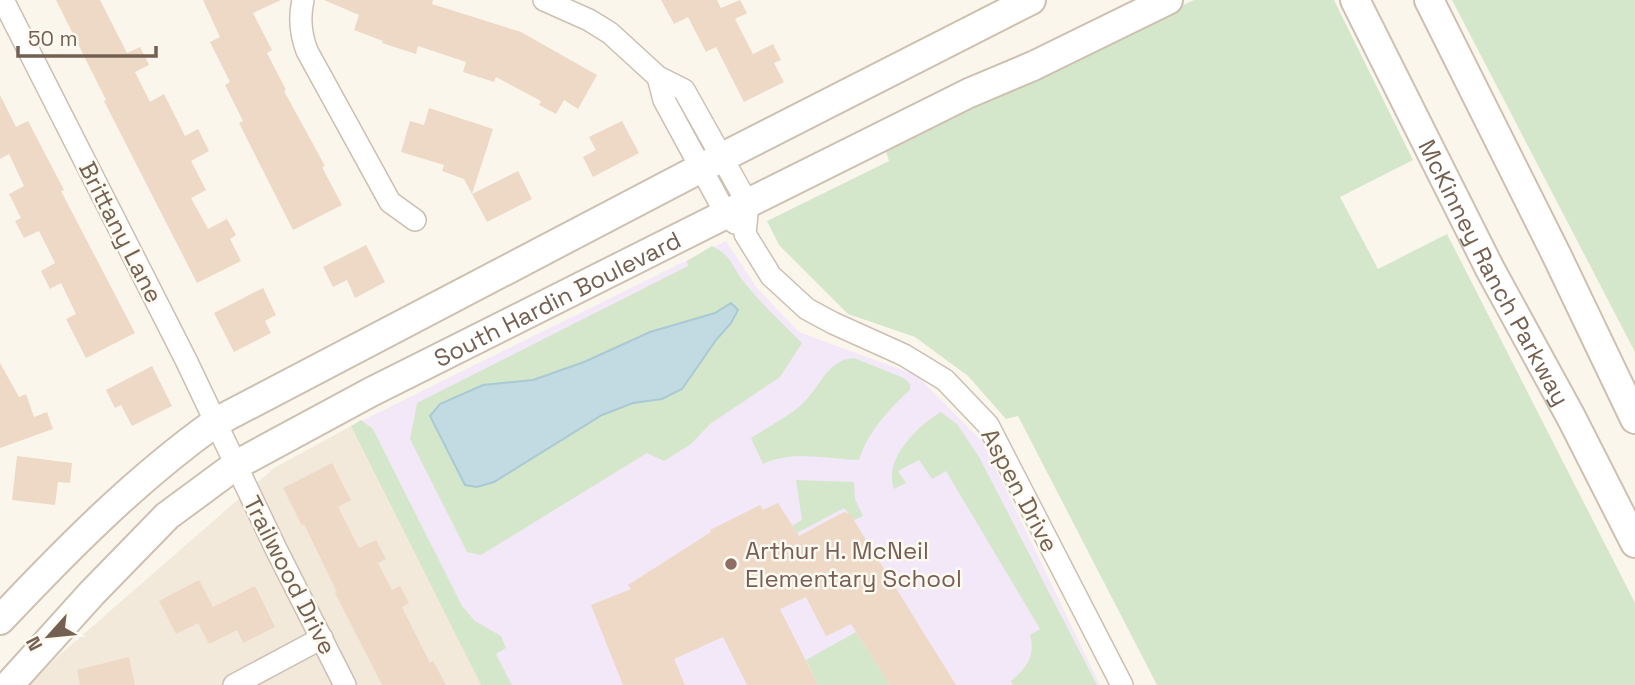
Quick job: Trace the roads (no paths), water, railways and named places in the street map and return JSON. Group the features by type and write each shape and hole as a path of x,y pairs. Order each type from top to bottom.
{"main road":[{"name":"South Hardin Boulevard","path":"0,620 61,556 150,472 216,422 712,162 1031,0"},
{"name":"South Hardin Boulevard","path":"9,685 92,593 167,516 236,465 371,392 739,217 969,93 1033,66 1168,0"},
{"name":"McKinney Ranch Parkway","path":"1355,0 1490,269 1571,416 1635,544"},
{"path":"1429,0 1558,256 1635,419"}],"street":[{"name":"Brittany Lane","path":"3,0 236,465"},
{"path":"303,0 301,36 307,51 390,202 415,220"},
{"name":"Aspen Drive","path":"544,0 570,10 610,33 658,78 684,90 712,162 771,276 807,309 904,355 945,380 988,425 1122,685"},
{"name":"Trailwood Drive","path":"236,465 345,685"},
{"path":"234,685 322,638"}],"water":[{"path":"731,303 738,310 731,323 682,389 662,399 633,403 602,415 494,482 477,487 465,485 430,416 440,404 483,385 533,380 584,362 650,332 715,313"}],"place":[{"name":"Arthur H. McNeil Elementary School","path":"731,564"}]}
